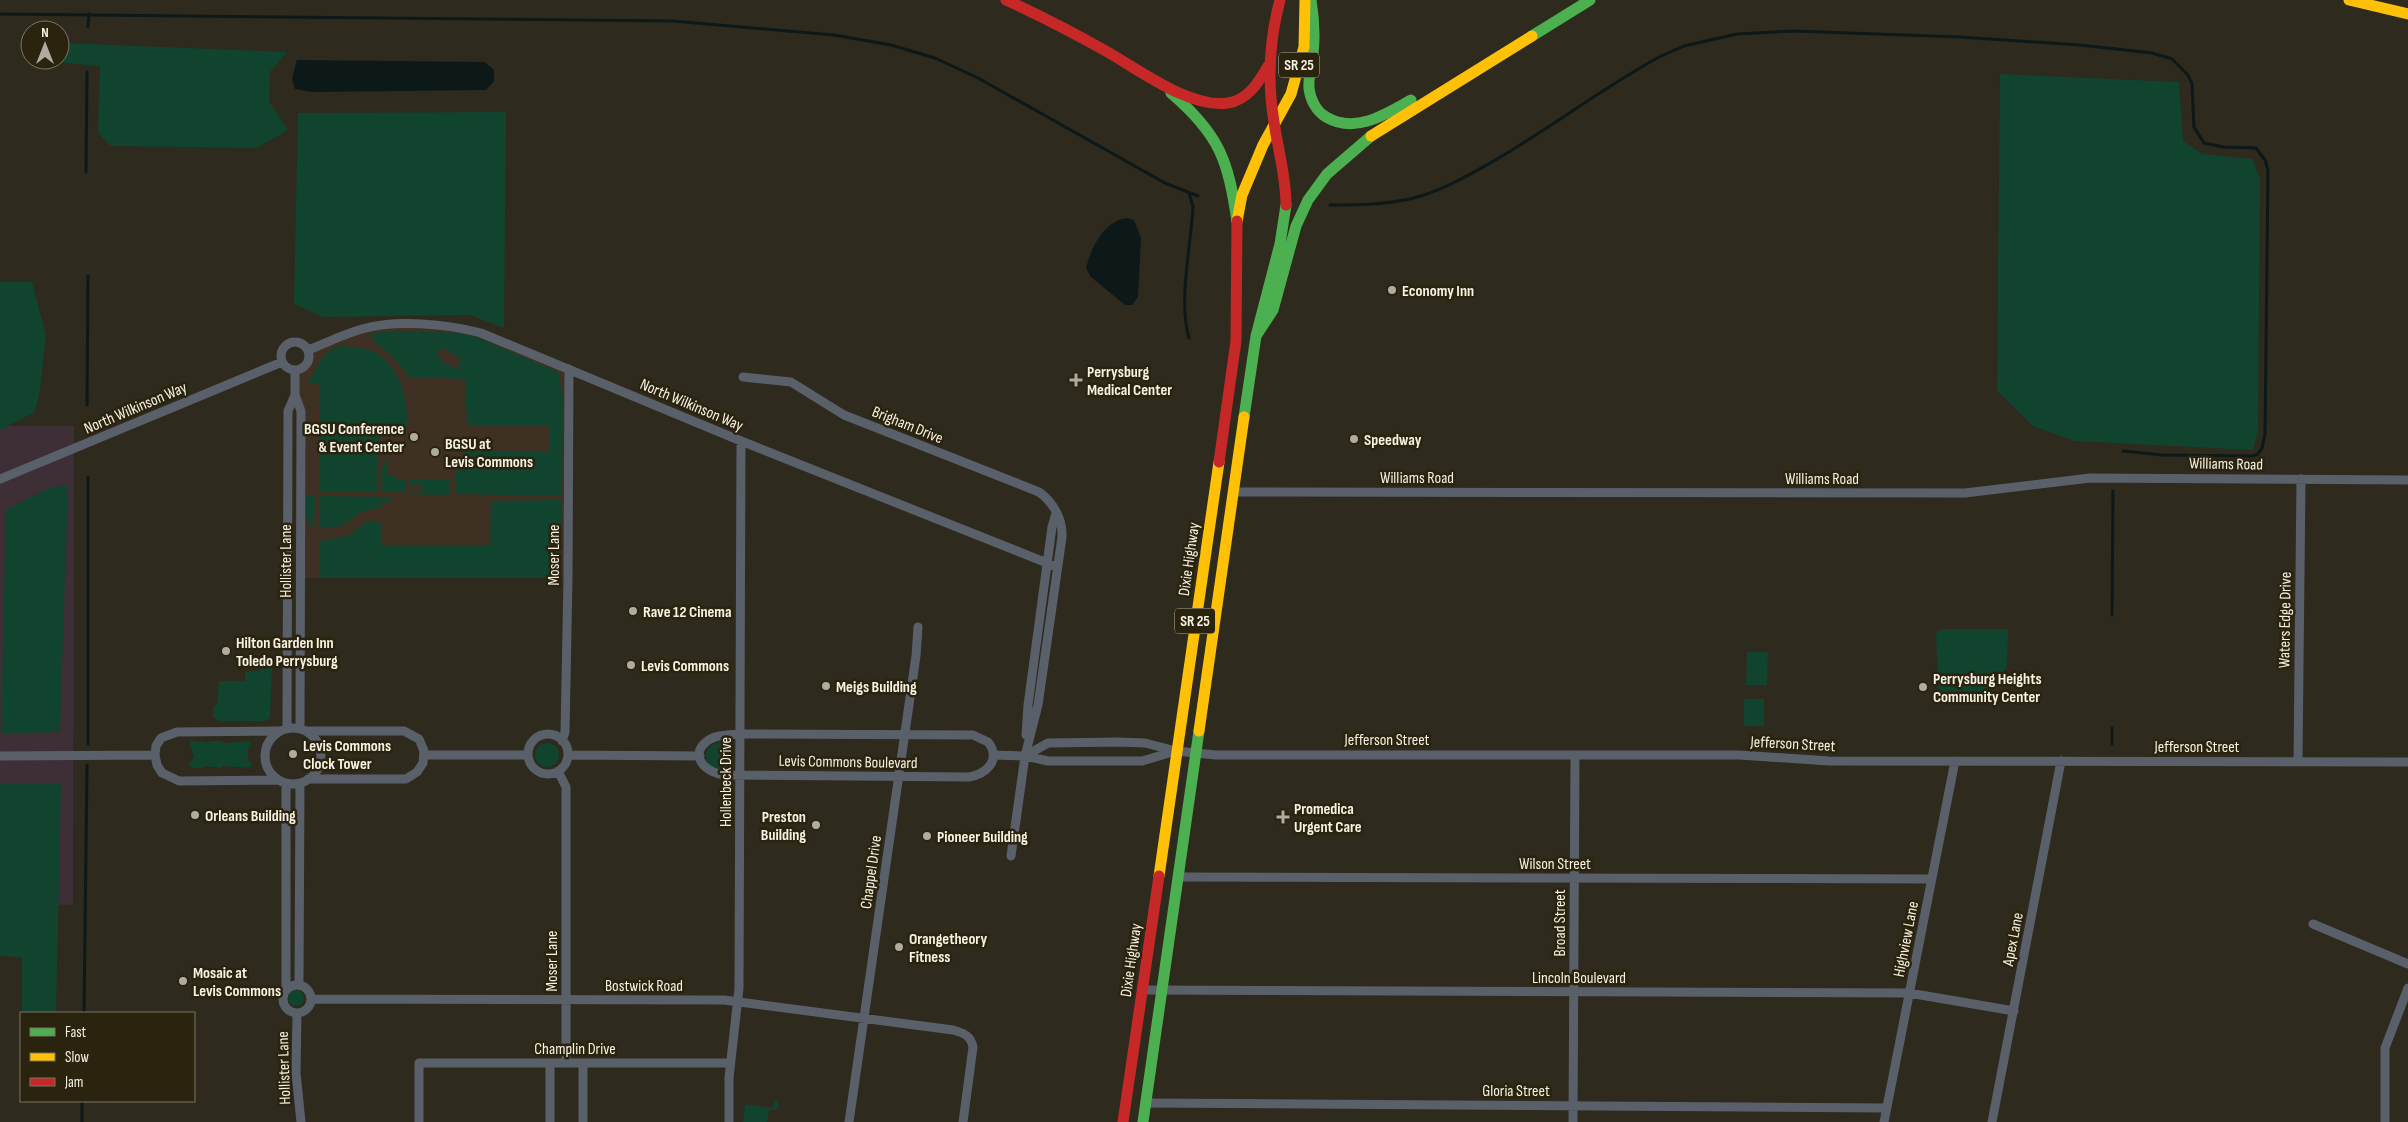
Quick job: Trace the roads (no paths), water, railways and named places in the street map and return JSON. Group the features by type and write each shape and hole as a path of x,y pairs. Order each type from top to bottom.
{"main road":[{"path":"1006,0 1106,51 1156,81 1186,95 1222,104 1248,95 1258,84 1268,66"},
{"name":"SR 25","path":"1143,1122 1256,336 1283,229 1286,192 1280,144 1274,125 1268,66 1270,38 1280,0"},
{"name":"Dixie Highway","path":"1123,1122 1236,341 1237,222 1242,195 1249,177 1291,94 1298,74 1304,47 1305,0"},
{"path":"1311,0 1315,36 1309,87 1311,98 1318,111 1331,121 1345,125 1374,120 1389,113 1543,20 1584,0"},
{"path":"1256,336 1273,312 1296,227 1307,201 1314,190 1345,157 1367,139 1590,0"},
{"path":"2349,0 2408,16"},
{"path":"1156,81 1194,111 1224,159 1231,179 1237,222"}],"street":[{"name":"North Wilkinson Way","path":"308,350 348,334 379,325 445,326 481,333 741,441 1057,567"},
{"path":"300,342 308,350 309,356 306,365 295,370 287,368 282,362 281,351 289,343 300,342"},
{"name":"North Wilkinson Way","path":"0,479 282,362"},
{"name":"Moser Lane","path":"562,740 564,732 568,578 569,369"},
{"name":"Hollister Lane","path":"283,730 288,411 294,395 295,370"},
{"name":"Brigham Drive","path":"743,377 791,382 844,415 1039,492 1048,498 1062,530 1038,705 1025,756"},
{"name":"Hollister Lane","path":"294,395 301,411 303,730"},
{"name":"Hollenbeck Drive","path":"729,1122 730,1063 737,1002 741,441"},
{"name":"Williams Road","path":"1234,492 1965,493 2090,478 2408,480"},
{"name":"Waters Edge Drive","path":"2298,761 2301,479"},
{"name":"Brigham Drive","path":"1011,856 1025,756 1028,704 1047,563 1056,513"},
{"name":"Chappel Drive","path":"849,1122 917,650 918,627"},
{"path":"282,781 268,770 264,756 268,742 283,730"},
{"path":"299,984 304,781 317,770 321,752 316,740 303,730"},
{"path":"303,730 404,731 419,739 425,755 420,769 406,779 179,781 162,773 154,755 156,746 161,738 177,732 303,730"},
{"name":"Levis Commons Boulevard","path":"740,734 905,735 973,735 988,742 993,755 990,768 977,775 899,777 740,775 710,772 702,763 700,756 702,747 714,737 740,734"},
{"path":"542,736 551,736 562,740 568,755 566,763 558,771 549,774 540,772 532,766 528,755 532,743 542,736"},
{"path":"1025,756 1048,743 1145,742 1176,751"},
{"name":"Jefferson Street","path":"1176,751 1197,751 1216,754 1739,755 1829,761 2408,762"},
{"path":"993,755 1025,756 1048,761 1142,761 1176,751"},
{"path":"0,756 154,755"},
{"path":"425,755 528,755"},
{"path":"568,755 700,756"},
{"name":"Broad Street","path":"1574,1122 1575,755"},
{"name":"Highview Lane","path":"1884,1122 1955,761"},
{"name":"Apex Lane","path":"1992,1122 2061,762"},
{"name":"Moser Lane","path":"558,771 566,787 566,1063"},
{"name":"Hollister Lane","path":"282,781 286,989 282,998 284,1007 296,1013 308,1008 311,999"},
{"name":"Wilson Street","path":"1178,877 1931,880"},
{"path":"2313,924 2408,964"},
{"path":"286,989 292,985 299,984 309,991 311,999"},
{"path":"2385,1122 2385,1048 2408,988"},
{"name":"Lincoln Boulevard","path":"1142,990 1909,993 2014,1012"},
{"name":"Bostwick Road","path":"311,999 737,1002 954,1030 966,1034 971,1040 973,1055 963,1122"},
{"name":"Hollister Lane","path":"296,1013 296,1073 300,1122"},
{"name":"Champlin Drive","path":"419,1122 419,1063 730,1063"},
{"path":"550,1063 550,1122"},
{"path":"583,1063 583,1122"},
{"name":"Gloria Street","path":"1146,1103 1886,1108"}],"waterway":[{"path":"0,14 673,21 834,35 891,45 935,58 978,78 1165,183 1198,196"},
{"path":"88,27 89,14"},
{"path":"1330,205 1389,203 1424,195 1442,188 1475,172 1616,82 1659,57 1684,46 1737,34 1794,31 1960,37 2080,45 2152,53 2172,59 2188,75 2192,84 2194,127 2204,143 2223,147 2256,148 2265,160 2268,170 2265,434 2262,448 2257,455 2251,456 2162,455 2123,451"},
{"path":"86,172 87,72"},
{"path":"1189,193 1193,207 1186,273 1185,308 1189,338"},
{"path":"87,405 88,276"},
{"path":"88,477 88,744"},
{"path":"2112,615 2113,491"},
{"path":"2112,728 2112,744"},
{"path":"84,1012 87,765"},
{"path":"82,1102 82,1122"}],"place":[{"name":"Economy Inn","path":"1392,290"},
{"name":"Perrysburg Medical Center","path":"1076,380"},
{"name":"BGSU Conference & Event Center","path":"414,437"},
{"name":"Speedway","path":"1354,439"},
{"name":"BGSU at Levis Commons","path":"435,452"},
{"name":"Rave 12 Cinema","path":"633,611"},
{"name":"Hilton Garden Inn Toledo Perrysburg","path":"226,651"},
{"name":"Levis Commons","path":"631,665"},
{"name":"Meigs Building","path":"826,686"},
{"name":"Perrysburg Heights Community Center","path":"1923,687"},
{"name":"Levis Commons Clock Tower","path":"293,754"},
{"name":"Orleans Building","path":"195,815"},
{"name":"Promedica Urgent Care","path":"1283,817"},
{"name":"Preston Building","path":"816,825"},
{"name":"Pioneer Building","path":"927,836"},
{"name":"Orangetheory Fitness","path":"899,947"},
{"name":"Mosaic at Levis Commons","path":"183,981"}]}
